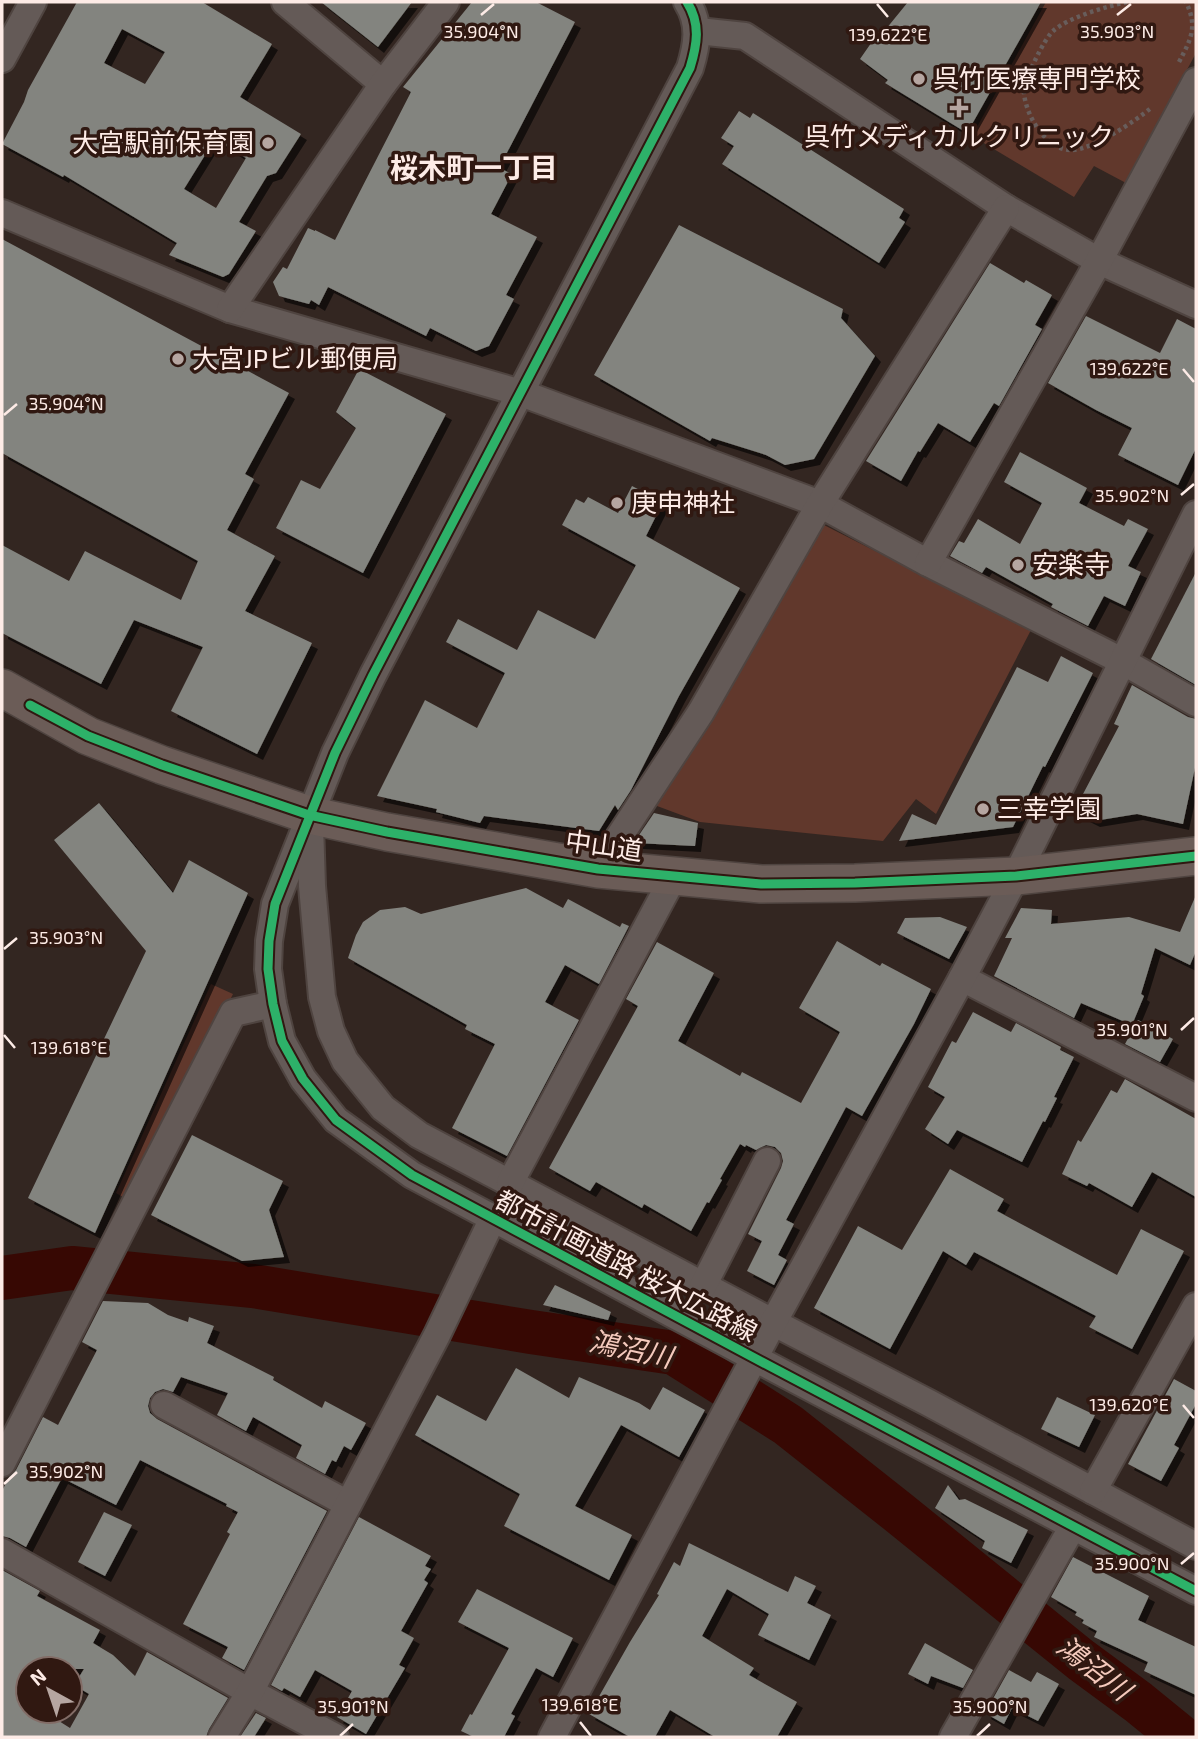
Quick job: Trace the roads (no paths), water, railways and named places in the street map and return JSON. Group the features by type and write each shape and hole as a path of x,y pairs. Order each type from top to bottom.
{"highway":[{"name":"中山道","path":"2,688 88,736 162,765 309,815 387,832 598,869 761,884 828,884 1016,876 1196,856"}],"street":[{"path":"2,59 33,2"},
{"path":"285,2 383,84"},
{"path":"230,309 383,84 446,2"},
{"path":"309,815 335,753 373,676 690,68 698,31 692,9 687,2"},
{"path":"698,31 745,36 1006,208 1099,261 1196,305"},
{"path":"928,563 1099,261 1186,74"},
{"path":"598,869 701,712 820,504 1006,208"},
{"path":"2,213 230,309 522,393 820,504 928,563 1122,661 1196,703"},
{"path":"552,1737 1016,876 1122,661 1190,542 1196,514"},
{"name":"都市計画道路 桜木広路線","path":"309,815 275,904 268,969 282,1041 303,1079 336,1121 412,1175 1196,1591"},
{"name":"都市計画道路 桜木広路線","path":"309,815 322,997 331,1031 345,1061 383,1108 419,1135 1196,1546"},
{"path":"510,1182 674,876"},
{"path":"962,978 1196,1098"},
{"path":"2,1463 233,1013 273,1004"},
{"path":"704,1286 767,1161"},
{"path":"222,1737 250,1692 437,1335 493,1218"},
{"path":"1093,1491 1188,1339 1196,1306"},
{"path":"164,1405 348,1504"},
{"path":"953,1737 1073,1526"},
{"path":"2,1552 335,1737"}],"waterway":[{"name":"鴻沼川","path":"2,1278 72,1268 253,1286 674,1353 788,1425 1181,1737"}],"place":[{"name":"呉竹医療専門学校","path":"919,79"},
{"name":"呉竹メディカルクリニック","path":"959,108"},
{"name":"大宮駅前保育園","path":"268,143"},
{"name":"大宮JPビル郵便局","path":"178,359"},
{"name":"庚申神社","path":"617,503"},
{"name":"安楽寺","path":"1018,565"},
{"name":"三幸学園","path":"983,809"}],"district":[{"name":"桜木町一丁目","path":"474,168"}]}
